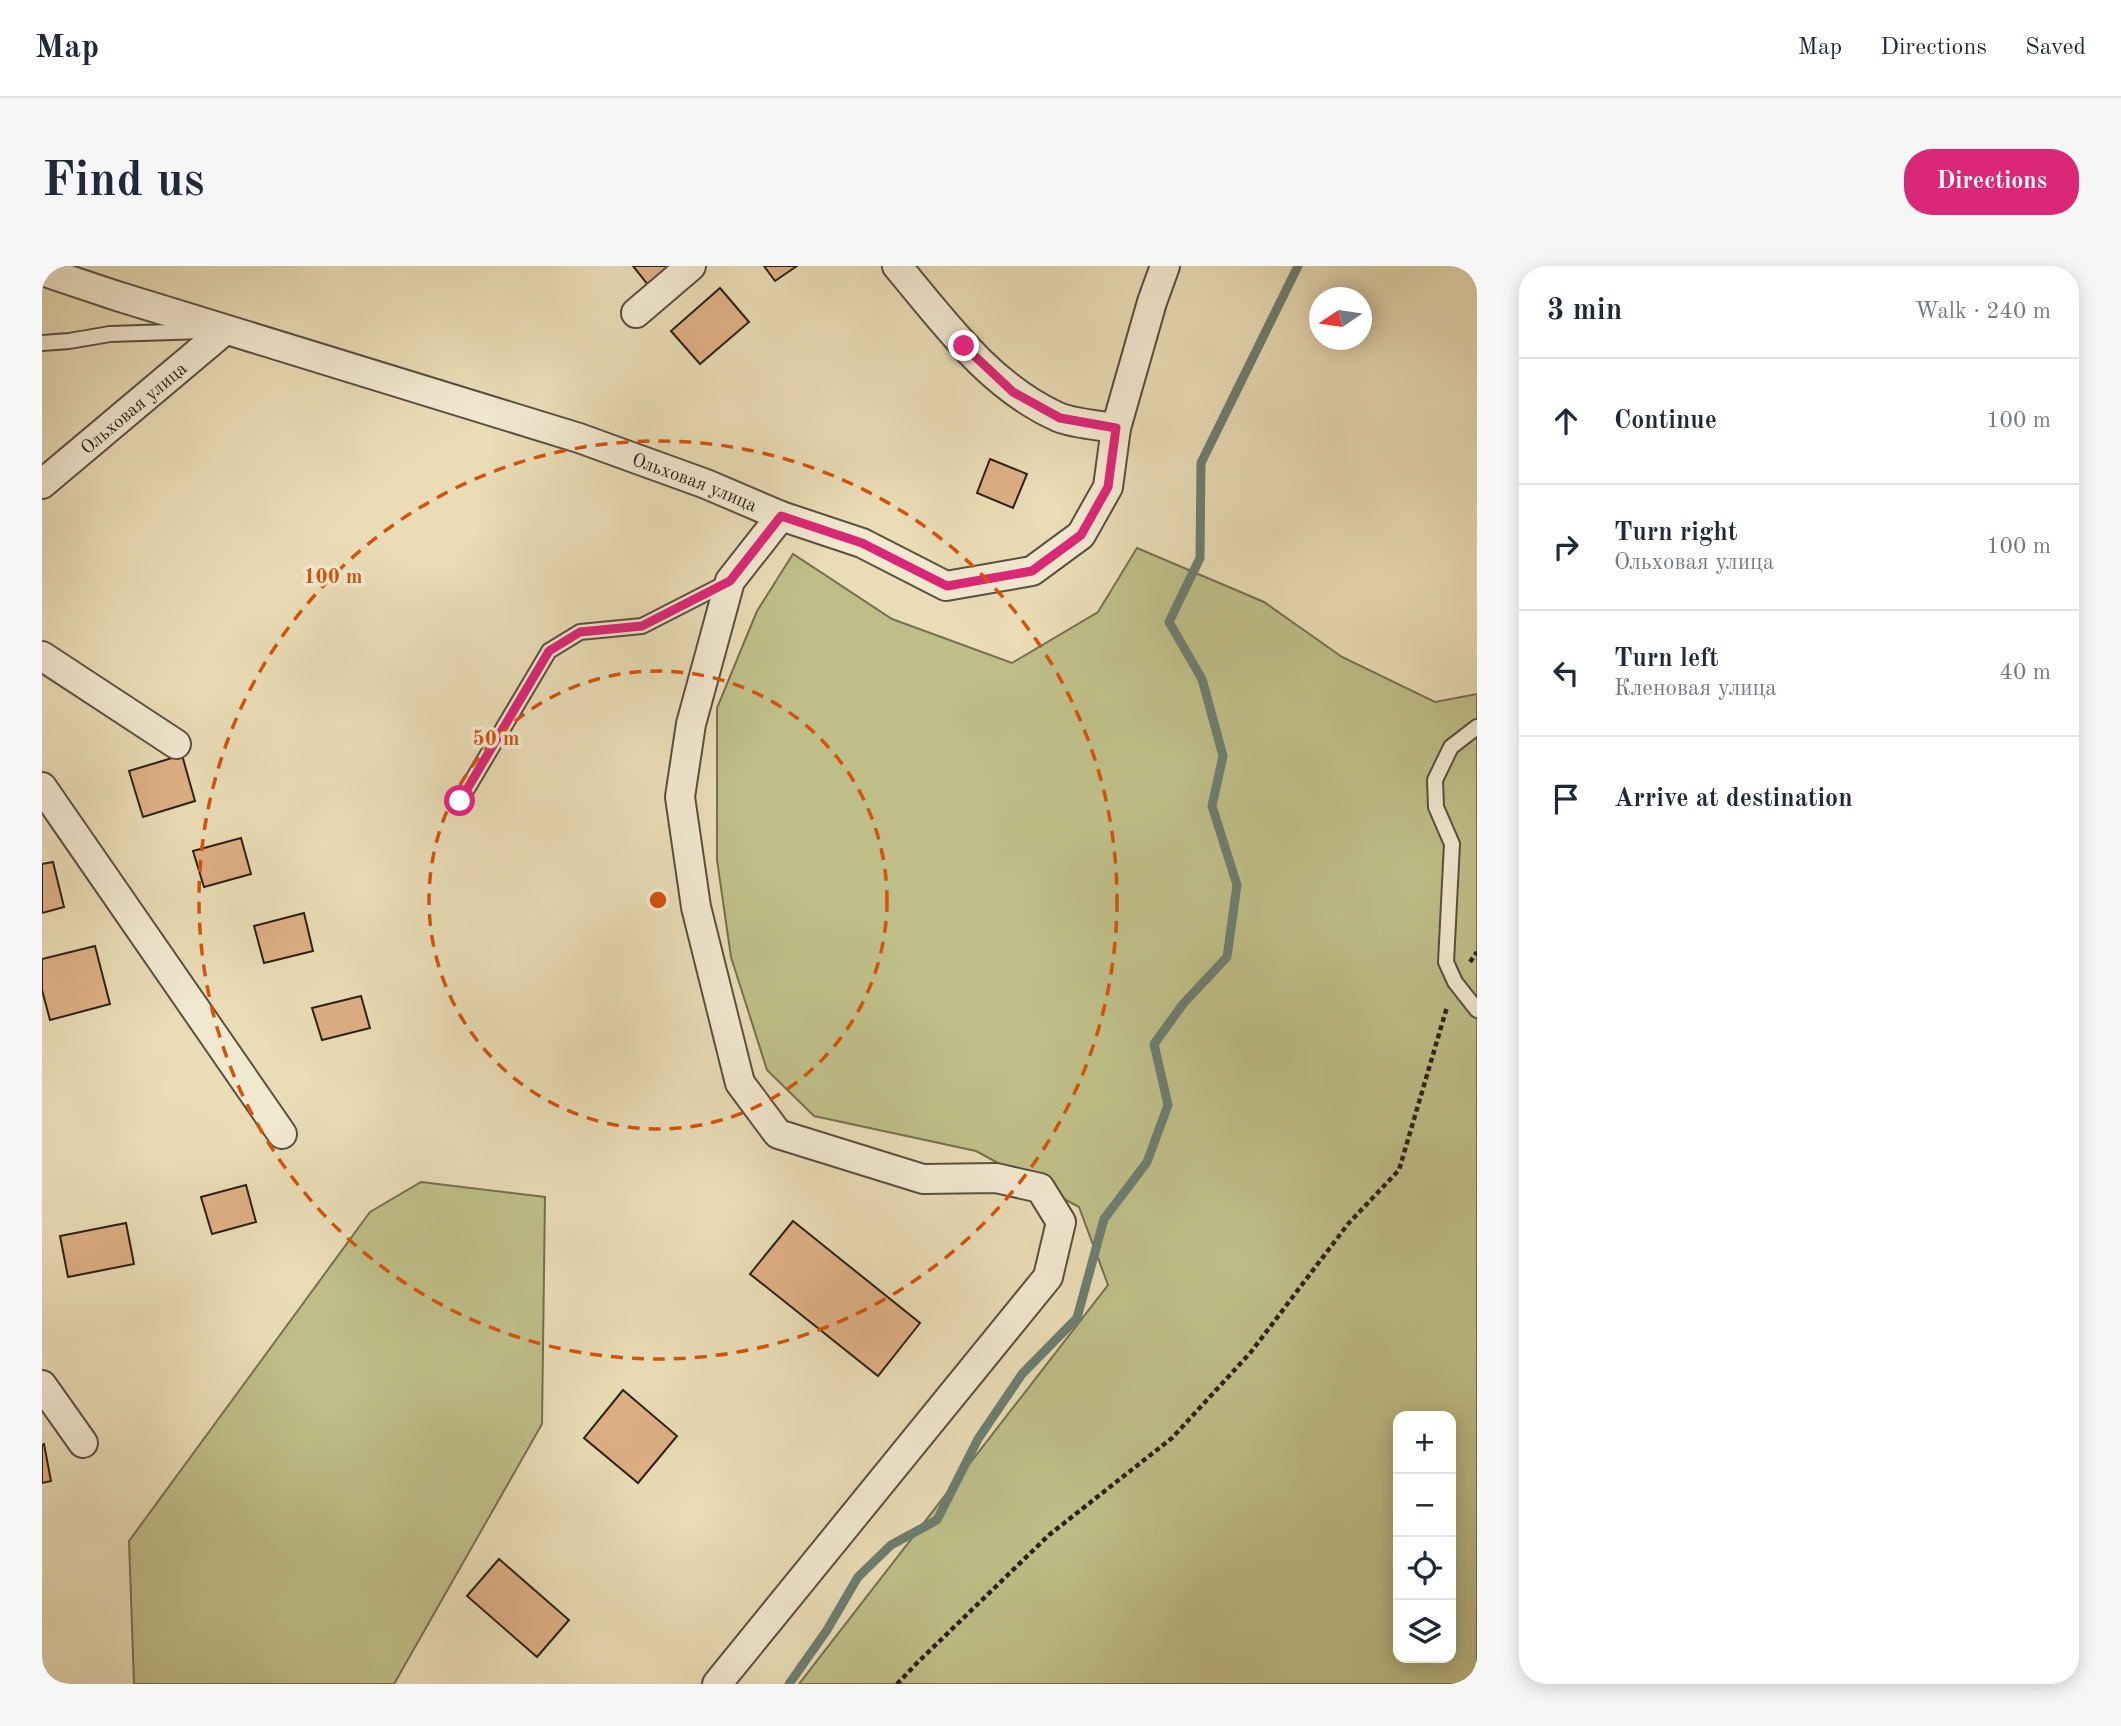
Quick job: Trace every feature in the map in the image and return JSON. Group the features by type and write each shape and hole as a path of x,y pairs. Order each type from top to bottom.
{"street":[{"path":"636,313 691,266"},
{"path":"897,266 964,346 1013,392 1060,418 1116,428"},
{"name":"Ольховая улица","path":"42,271 579,438 706,484 781,516 862,543 947,586 1032,571 1081,535 1108,487 1116,428 1165,266"},
{"name":"Ольховая улица","path":"42,484 225,330"},
{"path":"717,1684 1048,1277 1061,1222 1040,1188 996,1178 923,1179 778,1134 740,1083 696,907 680,797 691,724 730,581 781,516"},
{"path":"42,656 176,744"},
{"path":"42,787 282,1134"},
{"path":"42,1385 83,1443"}],"lane":[{"path":"42,343 110,334 225,330"},
{"path":"460,801 549,651 580,632 642,626 730,581"},
{"path":"1477,727 1451,747 1435,780 1436,807 1451,844 1446,962 1455,982 1477,1010"}],"path":[{"path":"897,1684 1049,1535 1172,1438 1251,1352 1348,1224 1399,1170 1455,982 1477,952"}],"shaded area":[{"path":"1137,548 1264,602 1342,657 1435,702 1477,694 1477,1684 799,1684 1108,1285 1079,1207 976,1151 814,1116 767,1070 731,957 717,860 717,708 757,611 793,554 892,619 1012,663 1098,612"},
{"path":"421,1182 545,1197 542,1424 394,1684 134,1684 129,1541 370,1212"}],"building":[{"path":"633,266 674,266 649,286"},
{"path":"764,266 797,266 775,281"},
{"path":"720,288 749,322 700,364 671,331"},
{"path":"990,459 1027,474 1013,508 977,493"},
{"path":"182,755 195,801 143,817 129,771"},
{"path":"241,838 251,874 204,887 193,851"},
{"path":"53,862 64,907 42,913 42,864"},
{"path":"304,913 313,951 264,963 254,926"},
{"path":"95,946 110,1004 50,1020 42,990 42,959"},
{"path":"361,996 370,1028 322,1040 312,1008"},
{"path":"246,1185 256,1222 212,1234 201,1197"},
{"path":"793,1221 920,1323 878,1376 750,1274"},
{"path":"126,1223 134,1264 68,1277 60,1236"},
{"path":"623,1390 677,1436 638,1483 584,1438"},
{"path":"44,1444 51,1481 42,1483 42,1445"},
{"path":"499,1559 569,1620 537,1657 467,1596"}],"waterway":[{"path":"789,1684 827,1630 858,1577 891,1545 937,1520 978,1439 1022,1374 1077,1318 1104,1219 1147,1162 1168,1105 1154,1044 1183,1004 1227,957 1237,885 1212,806 1223,756 1202,679 1169,622 1200,558 1201,463 1298,266"}],"route":[{"path":"460,801 549,651 580,632 642,626 730,581 781,516 862,543 947,586 1032,571 1081,535 1108,487 1116,428 1060,418 1013,392 964,346"}]}
